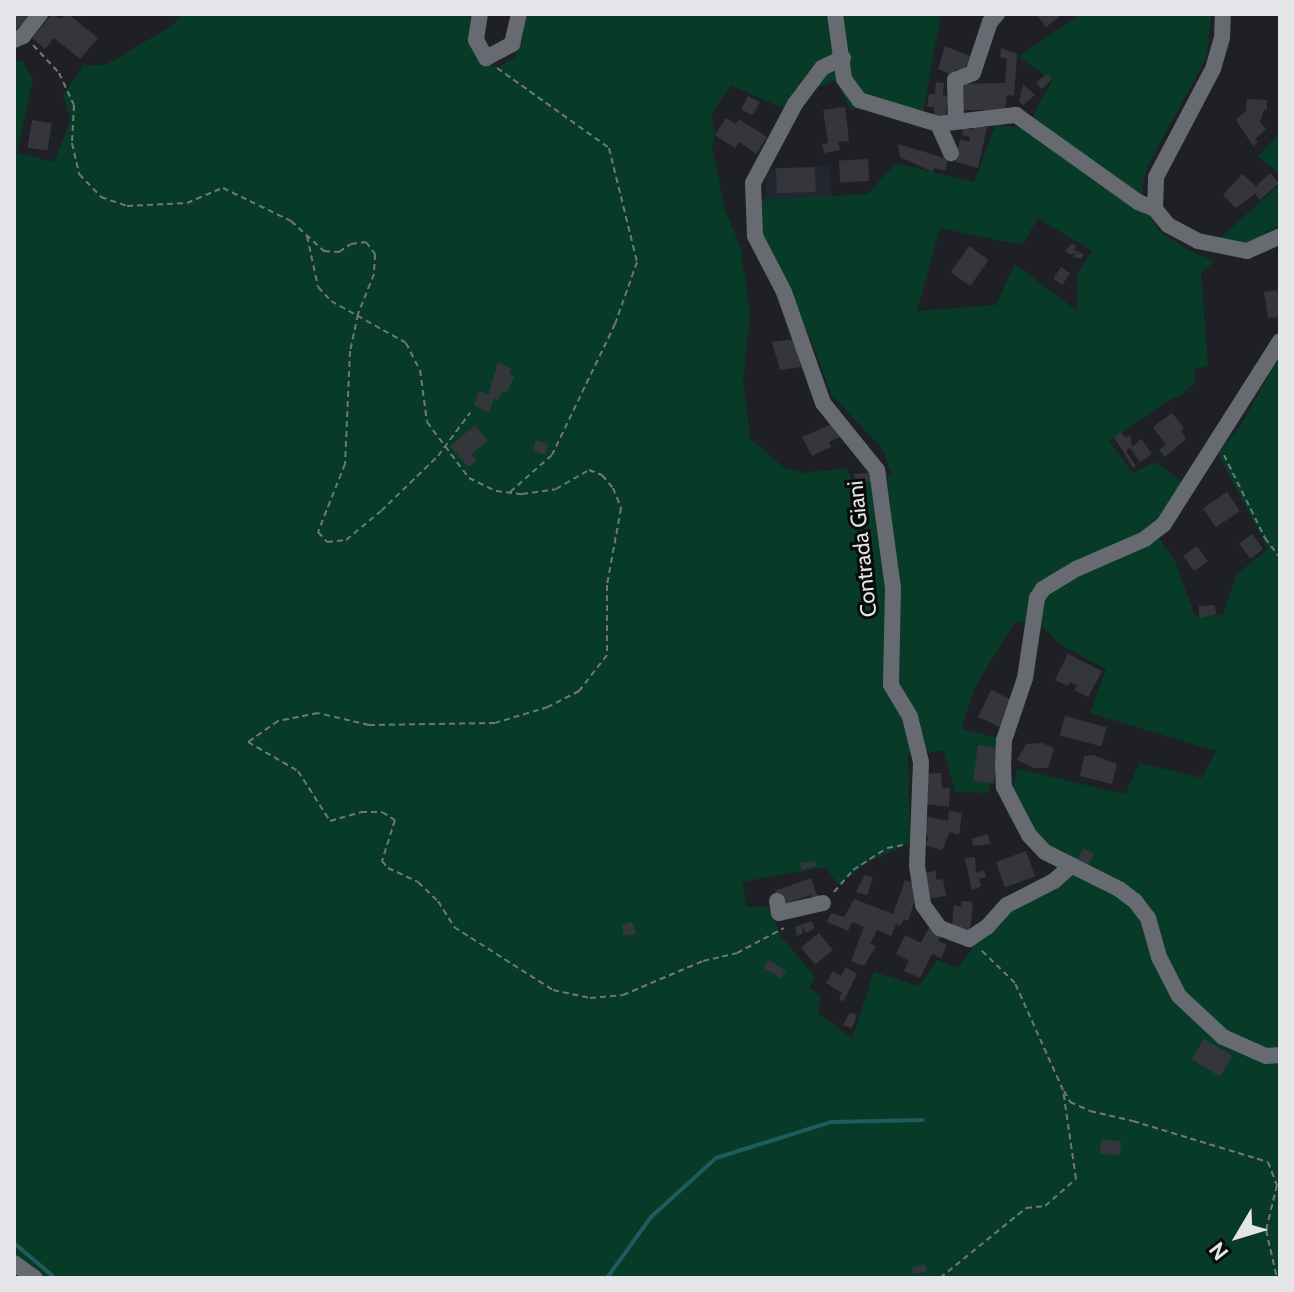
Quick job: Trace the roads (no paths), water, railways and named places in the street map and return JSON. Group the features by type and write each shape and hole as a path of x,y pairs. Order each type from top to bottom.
{"street":[{"path":"19,38 40,14"},
{"path":"480,14 476,40 486,58 512,44 519,14"},
{"path":"835,14 844,79 859,100 938,124 1016,115 1138,202 1155,209 1168,225 1198,241 1247,251 1275,245"},
{"path":"956,120 955,80 973,73 990,22 997,14"},
{"path":"1155,209 1156,177 1213,69 1222,38 1223,14"},
{"name":"Contrada Giani","path":"843,58 822,68 795,104 753,183 755,236 784,292 823,403 877,470 893,588 891,685 910,717 921,762 917,866 923,905 940,928 969,939 987,927 1007,905 1054,881 1072,865"},
{"path":"938,124 951,153"},
{"path":"1280,341 1164,524 1145,539 1054,580 1037,598 1025,678 1004,740 1004,787 1029,835 1045,852 1135,901 1148,918 1159,957 1179,996 1223,1037 1266,1056 1280,1055"},
{"path":"777,901 779,913 823,903"},
{"path":"14,1263 35,1278"}],"waterway":[{"path":"607,1278 651,1217 716,1158 831,1122 923,1120"},
{"path":"14,1243 55,1278"}]}
